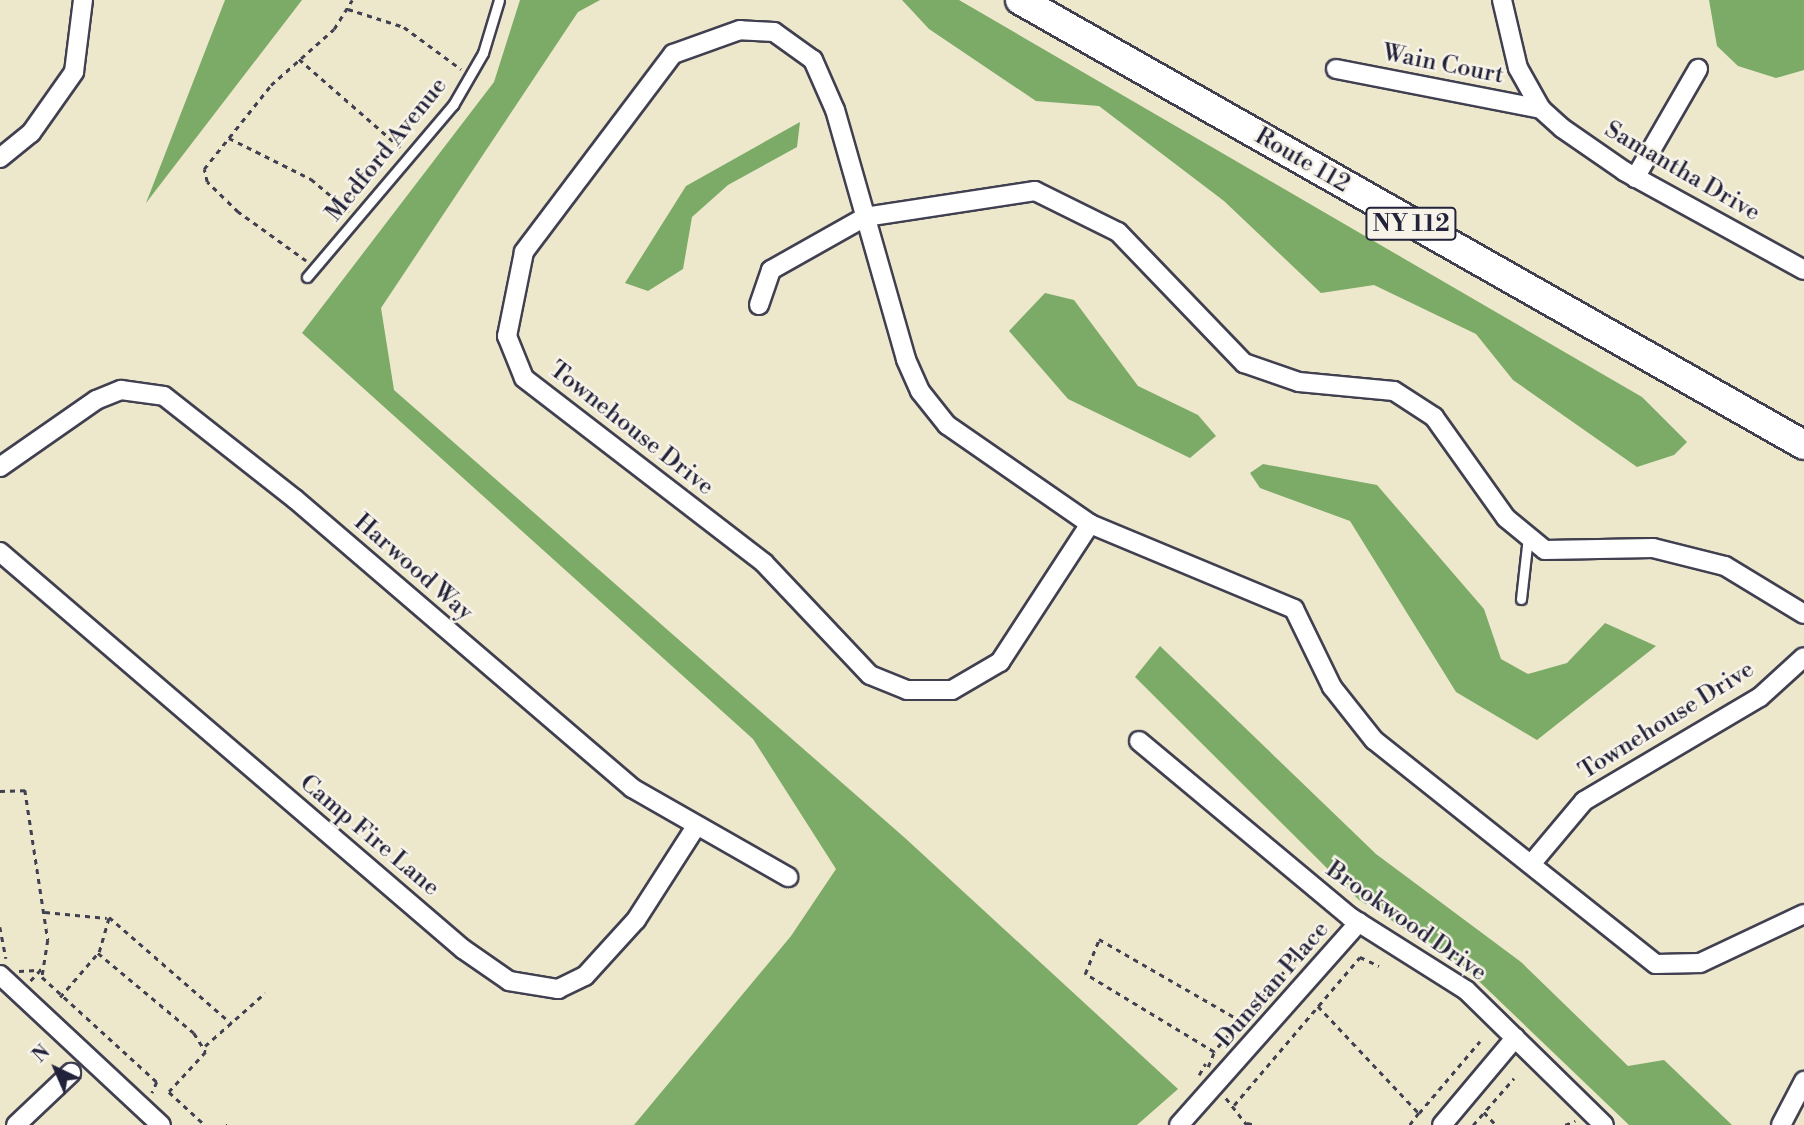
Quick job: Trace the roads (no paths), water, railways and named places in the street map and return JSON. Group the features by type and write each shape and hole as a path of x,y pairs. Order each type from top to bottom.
{"main road":[{"name":"Route 112","path":"1020,0 1804,445"}],"street":[{"path":"0,158 31,133 74,72 83,0"},
{"path":"1502,0 1518,68 1541,109"},
{"name":"Townehouse Drive","path":"1090,524 1000,662 952,690 907,691 870,675 764,563 524,378 507,336 524,252 673,54 740,30 774,33 813,60 835,110 906,359 933,409 991,459 1090,524 1294,609 1332,687 1374,740 1657,964 1700,963 1804,914"},
{"name":"Wain Court","path":"1336,69 1541,109"},
{"path":"1635,178 1698,69"},
{"name":"Samantha Drive","path":"1541,109 1635,178 1804,270"},
{"path":"759,305 771,270 865,217 1035,191 1087,212 1118,232 1244,363 1300,382 1394,391 1434,417 1506,518 1545,550 1653,548 1725,566 1804,614"},
{"name":"Harwood Way","path":"0,467 96,400 121,390 164,396 295,499 632,788 695,828 788,877"},
{"name":"Camp Fire Lane","path":"0,552 463,949 509,981 558,989 585,976 636,920 695,828"},
{"name":"Townehouse Drive","path":"1532,863 1584,801 1760,697 1804,657"},
{"name":"Brookwood Drive","path":"1139,741 1359,922 1466,990 1604,1125"},
{"name":"Dunstan Place","path":"1179,1125 1224,1080 1359,922"},
{"path":"0,975 152,1115"},
{"path":"1441,1125 1515,1038"},
{"path":"16,1125 71,1073"},
{"path":"1781,1125 1804,1081"}],"lane":[{"name":"Medford Avenue","path":"307,277 409,156 470,75 499,0"},
{"path":"1521,599 1528,537"}]}
